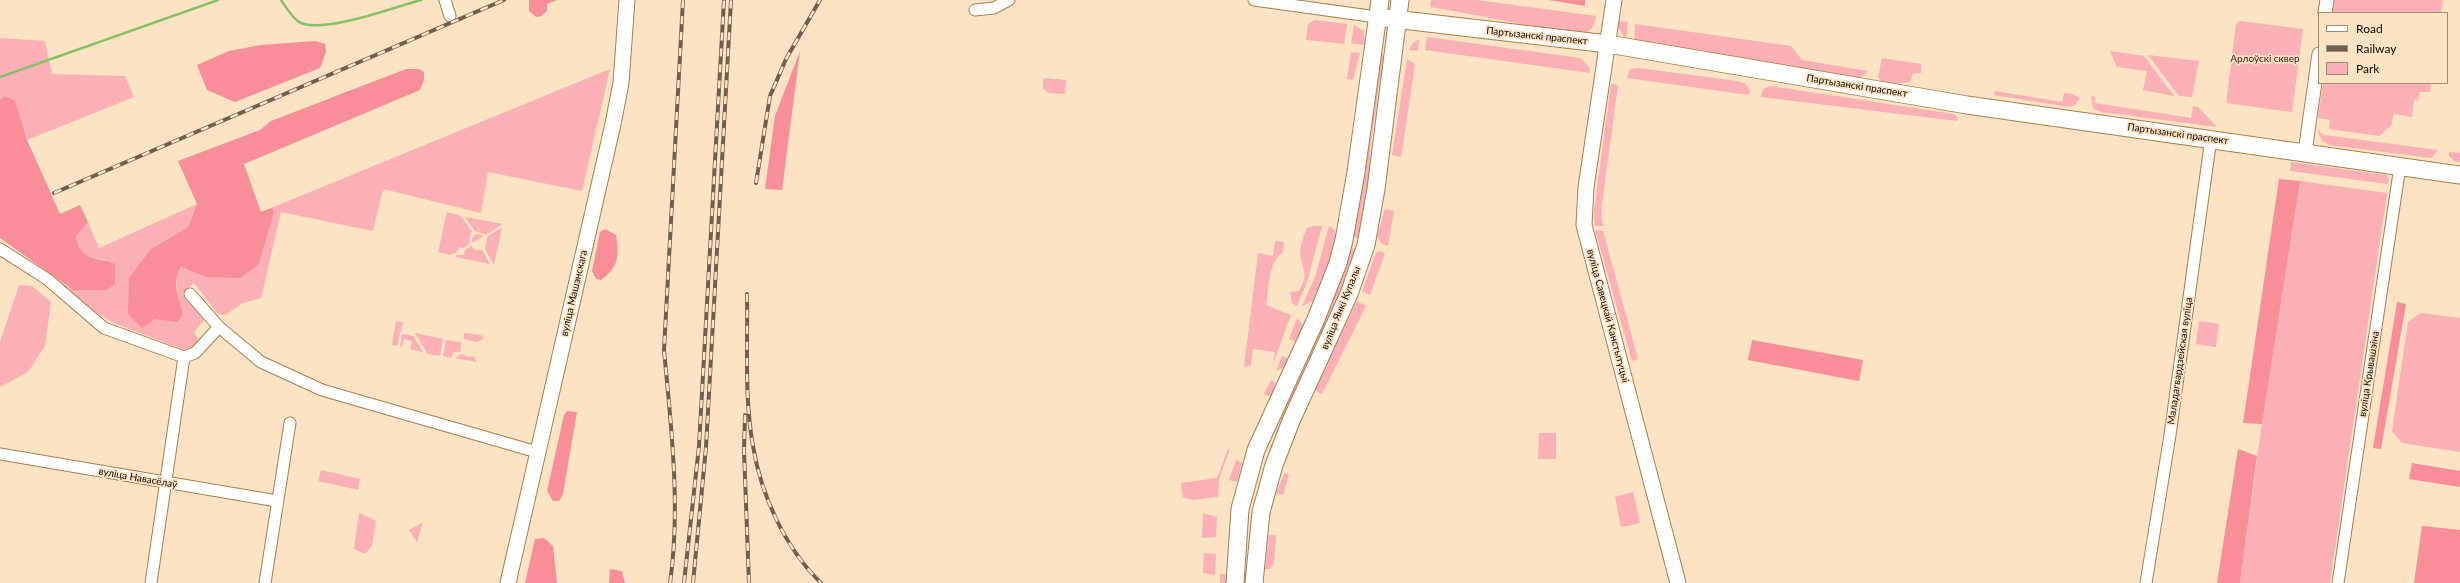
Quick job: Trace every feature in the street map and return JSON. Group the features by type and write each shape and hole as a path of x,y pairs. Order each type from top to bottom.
{"main road":[{"name":"вуліца Машэнскага","path":"508,583 613,124 620,83 627,0"},
{"name":"вуліца Янкі Купалы","path":"1235,583 1240,509 1256,450 1316,319 1338,263 1355,180 1380,0"},
{"name":"вуліца Янкі Купалы","path":"1254,583 1261,512 1282,443 1349,294 1366,245 1376,190 1400,0"},
{"name":"вуліца Савецкай Канстытуцыі","path":"1614,0 1586,187 1584,225 1678,583"},
{"name":"Партызанскі праспект","path":"1377,17 1608,44 1967,104 2460,175"},
{"path":"1240,509 1261,512"}],"street":[{"path":"445,0 450,16"},
{"path":"975,10 994,8 1008,0"},
{"name":"Партызанскі праспект","path":"1254,0 1377,17"},
{"path":"2325,12 2327,0"},
{"path":"2305,152 2318,61"},
{"name":"Маладагвардзейская вуліца","path":"2146,583 2170,435 2211,138"},
{"name":"вуліца Крывашэіна","path":"2338,583 2400,166"},
{"path":"0,249 47,279 104,328 184,357 195,353 220,327"},
{"path":"190,294 220,327 261,362 322,390 537,452"},
{"path":"151,583 184,357"},
{"path":"265,583 290,423"},
{"name":"вуліца Навасёлаў","path":"0,454 277,502"}],"green space":[{"path":"1431,0 1477,0 1596,16 1595,23 1592,28 1581,35 1430,7"},
{"path":"2334,0 2443,0 2441,12 2332,12"},
{"path":"1315,20 1347,24 1344,44 1306,40 1308,24"},
{"path":"1619,21 1628,22 1626,39 1619,29"},
{"name":"Арлоўскі сквер","path":"2240,21 2303,29 2292,112 2226,103 2236,24"},
{"path":"1635,24 1791,46 1802,60 1868,71 1860,79 1634,45"},
{"path":"1354,25 1364,31 1365,45 1351,43"},
{"path":"1427,37 1580,58 1589,67 1590,73 1425,50"},
{"path":"0,38 45,41 52,74 125,76 134,97 27,140 15,100 4,96 0,100"},
{"path":"1419,39 1418,51 1409,50 1413,43"},
{"path":"2110,51 2144,56 2174,96 2143,90 2147,71 2117,67"},
{"path":"1351,52 1360,53 1353,80 1347,79"},
{"path":"1381,54 1384,54 1371,142 1369,176 1358,238 1352,236"},
{"path":"2148,55 2199,61 2192,97 2179,96"},
{"path":"1882,58 1921,64 1921,73 1913,74 1910,82 1894,84 1881,82 1878,77"},
{"path":"1407,59 1415,64 1401,157 1392,155"},
{"path":"1639,68 1737,81 1746,84 1750,91 1749,95 1627,78 1630,69"},
{"path":"610,69 582,191 488,172 481,213 383,189 373,231 281,212 261,298 243,303 225,315 218,314 194,283 182,294 204,320 194,332 200,342 194,349 184,350 114,323 88,308 59,281 73,290 106,260 89,257 82,252 80,248 76,236 88,222 99,248 197,204 188,227 151,249 143,327 178,296 176,275 181,267 206,277 274,212 271,208"},
{"path":"1043,78 1066,80 1065,94 1049,93 1043,89"},
{"path":"1611,84 1618,85 1601,211 1603,226 1595,226 1594,211"},
{"path":"2323,84 2431,84 2430,92 2420,92 2418,101 2414,100 2412,117 2394,114 2391,126 2379,136 2329,129 2330,120 2318,118"},
{"path":"1770,86 1954,114 1958,118 1957,121 1761,97 1763,89"},
{"path":"1995,91 2062,102 2064,93 2072,94 2080,98 2075,105 2069,107 1994,95"},
{"path":"2091,96 2095,97 2095,103 2191,118 2193,106 2198,107 2217,127 2101,112 2093,108"},
{"path":"2317,130 2324,135 2438,150 2431,158 2329,145 2322,141"},
{"path":"2449,152 2460,153 2460,162 2454,161 2449,156"},
{"path":"2291,162 2386,175 2389,178 2388,184 2290,171"},
{"path":"2300,181 2387,193 2330,583 2240,583 2262,424"},
{"path":"1385,209 1394,211 1388,246 1382,244 1377,236"},
{"path":"447,212 461,216 472,232 469,239 469,245 463,248 459,247 457,252 450,255 438,252"},
{"path":"465,217 503,224 486,235 475,231"},
{"path":"1322,226 1308,279 1297,306 1292,303 1290,292 1299,291 1304,281 1300,255 1301,247 1307,228"},
{"path":"1329,226 1334,229 1336,235 1326,272 1313,301 1302,306 1315,277"},
{"path":"502,227 494,265 485,249 487,237"},
{"path":"1595,230 1603,231 1638,359 1632,361"},
{"path":"477,234 484,236 472,243 472,238"},
{"path":"1275,241 1284,242 1283,252 1274,262 1270,276 1266,305 1291,315 1273,364 1275,352 1253,349 1251,365 1244,367 1258,253 1273,256"},
{"path":"471,246 475,250 482,250 490,264 456,257 457,255 464,255 465,250"},
{"path":"1350,248 1356,249 1351,268 1260,488 1258,487 1278,426 1334,293"},
{"path":"1380,251 1385,253 1370,295 1362,291 1376,253"},
{"path":"19,285 32,286 51,302 45,346 28,372 0,387 0,342"},
{"path":"1357,301 1366,306 1322,394 1314,390"},
{"path":"2421,313 2460,318 2460,452 2402,443 2392,431 2408,322"},
{"path":"1297,318 1303,325 1296,342 1289,339"},
{"path":"396,321 403,322 397,346 392,345"},
{"path":"2199,321 2219,324 2216,347 2196,344"},
{"path":"415,333 443,339 440,356 428,354"},
{"path":"464,333 481,335 483,339 477,342 464,339"},
{"path":"402,334 413,336 423,352 410,349 412,341 404,339 402,347 400,346"},
{"path":"446,340 461,342 460,352 454,352 451,358 443,356"},
{"path":"462,354 468,357 474,356 477,362 455,358"},
{"path":"1282,356 1290,359 1285,367 1276,371"},
{"path":"1271,380 1276,384 1271,397 1264,394"},
{"path":"1539,433 1556,433 1556,459 1538,459"},
{"path":"1228,449 1230,449 1219,479 1218,497 1192,500 1183,497 1181,483 1217,478"},
{"path":"1236,460 1242,463 1237,482 1229,480"},
{"path":"321,470 360,479 358,490 318,481"},
{"path":"1284,474 1289,474 1283,495 1276,493"},
{"path":"1633,492 1640,523 1621,527 1615,497"},
{"path":"359,513 376,521 372,546 365,554 354,549"},
{"path":"1203,513 1217,517 1216,537 1202,538"},
{"path":"423,522 417,542 409,530"},
{"path":"1269,535 1276,535 1274,564 1269,569 1265,569"},
{"path":"1204,553 1216,554 1215,575 1203,573"},
{"path":"1220,574 1227,574 1226,583 1220,583"}],"shaded area":[{"path":"529,0 557,0 547,4 547,11 541,16 536,17 529,11"},
{"path":"1549,0 1585,0 1585,6"},
{"path":"315,41 325,44 326,52 320,68 235,102 207,90 197,65 229,51 261,45"},
{"path":"800,51 782,190 765,189 775,116"},
{"path":"406,69 419,69 424,72 424,80 420,90 244,164 261,212 271,208 274,211 259,264 240,278 206,277 181,267 176,284 183,315 177,322 155,319 142,328 128,314 129,278 151,249 188,227 197,204 178,161 260,130 271,121"},
{"path":"4,96 15,100 27,140 60,214 80,205 88,222 76,236 81,250 90,257 115,264 115,284 106,290 73,290 0,238 0,100"},
{"path":"2279,179 2300,181 2262,424 2243,423"},
{"path":"605,229 616,235 617,255 614,266 601,280 596,279 592,271 600,232"},
{"path":"2397,302 2406,304 2381,449 2373,448"},
{"path":"1752,340 1863,360 1859,381 1748,360"},
{"path":"567,411 577,412 563,494 559,501 553,501 547,491 564,415"},
{"path":"2238,449 2257,456 2240,583 2217,583"},
{"path":"2412,463 2460,471 2460,487 2409,479"},
{"path":"2422,526 2460,530 2460,583 2414,583"},
{"path":"544,538 553,546 557,583 525,583 535,539"},
{"path":"610,569 622,571 625,583 609,583"}],"waterway":[{"path":"0,77 218,0"},
{"path":"281,0 295,19 301,23 312,25 326,25 343,22 421,0"}],"railway":[{"path":"54,193 504,0"},
{"path":"670,583 675,526 675,496 672,437 664,350 683,0"},
{"path":"684,583 699,446 724,0"},
{"path":"693,583 706,447 731,0"},
{"path":"756,183 770,96 786,59 820,0"},
{"path":"747,294 748,409 757,465 776,520 796,554 821,583"},
{"path":"745,415 744,450 749,583"}]}
